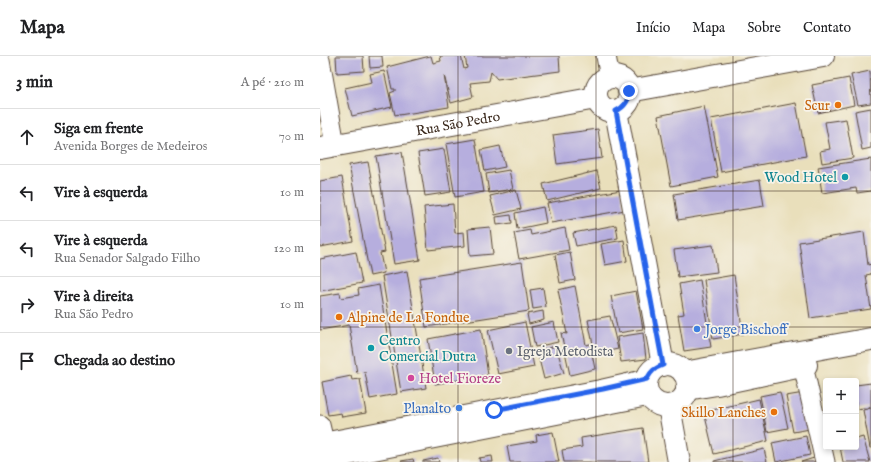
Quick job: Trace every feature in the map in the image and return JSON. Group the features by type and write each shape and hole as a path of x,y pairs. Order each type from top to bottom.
{"main road":[{"path":"629,91 823,56"},
{"path":"610,78 620,79 627,86 629,91 628,102 621,109 616,111 606,110 601,107 596,98 596,92 600,83 610,78"},
{"name":"Rua São Pedro","path":"328,146 596,98"},
{"path":"616,111 653,380 653,401 664,406 669,406 676,404 685,395 686,381 680,369 675,366 669,364 653,380"},
{"path":"686,381 717,384 871,339"},
{"path":"801,359 871,353"},
{"path":"669,406 679,462"}],"street":[{"path":"606,56 610,78"},
{"path":"320,60 328,146"},
{"path":"801,359 825,462"},
{"path":"323,449 603,389 653,380"}],"building":[{"path":"336,56 363,56 364,71 337,73"},
{"path":"369,56 382,56 383,67 370,68"},
{"path":"431,56 433,63 441,61 440,56 461,56 464,69 467,68 465,56 559,56 560,71 497,79 491,72 489,81 470,83 473,97 451,103 444,75 449,107 395,115 390,93 395,91 395,89 392,89 387,67"},
{"path":"384,71 392,107 352,116 345,88 372,82 370,74"},
{"path":"870,71 871,103 858,105 851,75"},
{"path":"849,78 854,105 818,113 812,85"},
{"path":"796,103 806,156 721,172 711,119"},
{"path":"704,106 718,177 671,186 658,116"},
{"path":"871,108 871,148 862,150 855,111"},
{"path":"846,119 853,158 822,163 820,151 830,149 825,122"},
{"path":"598,129 602,158 557,164 553,135"},
{"path":"475,139 484,192 455,197 446,144"},
{"path":"500,146 505,167 485,171 481,150"},
{"path":"444,149 451,192 425,196 418,153"},
{"path":"402,152 420,260 394,264 376,156"},
{"name":"Wood Hotel","path":"871,159 871,191 857,193 856,188 822,193 818,167"},
{"path":"368,162 385,252 380,253 384,273 370,276 349,165"},
{"path":"509,170 513,189 489,193 486,174"},
{"path":"597,171 601,188 547,201 543,184"},
{"path":"342,177 353,241 320,247 320,181"},
{"path":"760,180 764,206 678,220 674,194"},
{"path":"516,190 521,209 495,215 490,196"},
{"path":"621,190 625,210 551,223 547,203"},
{"path":"453,204 455,233 464,232 465,246 428,250 424,207"},
{"path":"543,207 546,223 517,229 515,213"},
{"path":"511,215 512,223 497,225 496,217"},
{"path":"616,225 618,238 576,246 573,233"},
{"path":"490,227 493,254 470,256 468,229"},
{"path":"565,228 569,250 519,259 514,233 530,230 531,235"},
{"path":"864,232 868,265 871,264 871,274 866,275 871,309 810,318 799,242"},
{"path":"624,240 627,261 605,265 601,244"},
{"path":"713,245 717,272 678,277 674,250"},
{"path":"356,252 362,283 320,291 320,259"},
{"path":"570,252 575,280 560,283 555,255"},
{"path":"522,262 529,311 426,327 419,278"},
{"path":"407,271 426,388 401,392 382,276"},
{"path":"734,275 743,334 713,339 704,280"},
{"path":"700,280 711,347 684,351 678,315 684,314 679,284"},
{"name":"Centro Comercial Dutra","path":"379,285 397,394 370,399 365,372 357,373 349,325 320,330 320,296 340,293 341,298 359,295 358,289"},
{"path":"575,286 586,345 590,344 595,369 570,375 561,333 567,334 558,290"},
{"path":"543,288 546,307 533,309 530,290"},
{"path":"636,291 643,329 618,333 611,296"},
{"path":"543,311 544,320 529,324 527,314"},
{"path":"610,316 618,349 595,354 588,320"},
{"path":"525,322 534,367 498,374 488,330"},
{"path":"554,322 558,342 535,347 531,327"},
{"path":"481,329 488,375 435,384 428,339"},
{"path":"643,333 646,359 621,362 617,337"},
{"path":"556,346 564,373 544,379 537,351"},
{"path":"351,376 352,380 360,379 366,413 342,417 341,413 328,415 322,382"},
{"path":"871,383 871,407 859,409 859,385"},
{"name":"Skillo Lanches","path":"780,392 788,428 767,432 760,396"},
{"path":"804,393 810,429 793,432 786,396"},
{"path":"759,399 768,441 714,454 704,412"},
{"path":"871,408 871,448 870,448 863,410"},
{"path":"643,428 648,462 564,462 562,450 582,447 581,438"},
{"path":"553,432 559,462 510,462 507,446 537,441 536,435"},
{"path":"806,436 810,455 776,462 772,443"},
{"path":"863,437 870,462 843,462 841,450 859,450 859,438"},
{"path":"764,449 767,462 714,462 714,461"},
{"path":"492,456 493,462 480,462 479,458"},
{"path":"438,458 439,462 423,462 423,461"},
{"path":"814,458 816,462 801,462"},
{"path":"413,459 414,462 401,462 401,461"}],"place":[{"name":"Scur","path":"838,105"},
{"name":"Wood Hotel","path":"845,177"},
{"name":"Alpine de La Fondue","path":"339,317"},
{"name":"Jorge Bischoff","path":"697,329"},
{"name":"Centro Comercial Dutra","path":"371,348"},
{"name":"Igreja Metodista","path":"509,351"},
{"name":"Hotel Fioreze","path":"411,378"},
{"name":"Planalto","path":"459,408"},
{"name":"Skillo Lanches","path":"774,412"}],"route":[{"path":"494,410 647,379 653,370 663,365 616,111 621,109 628,102 629,91"}]}
